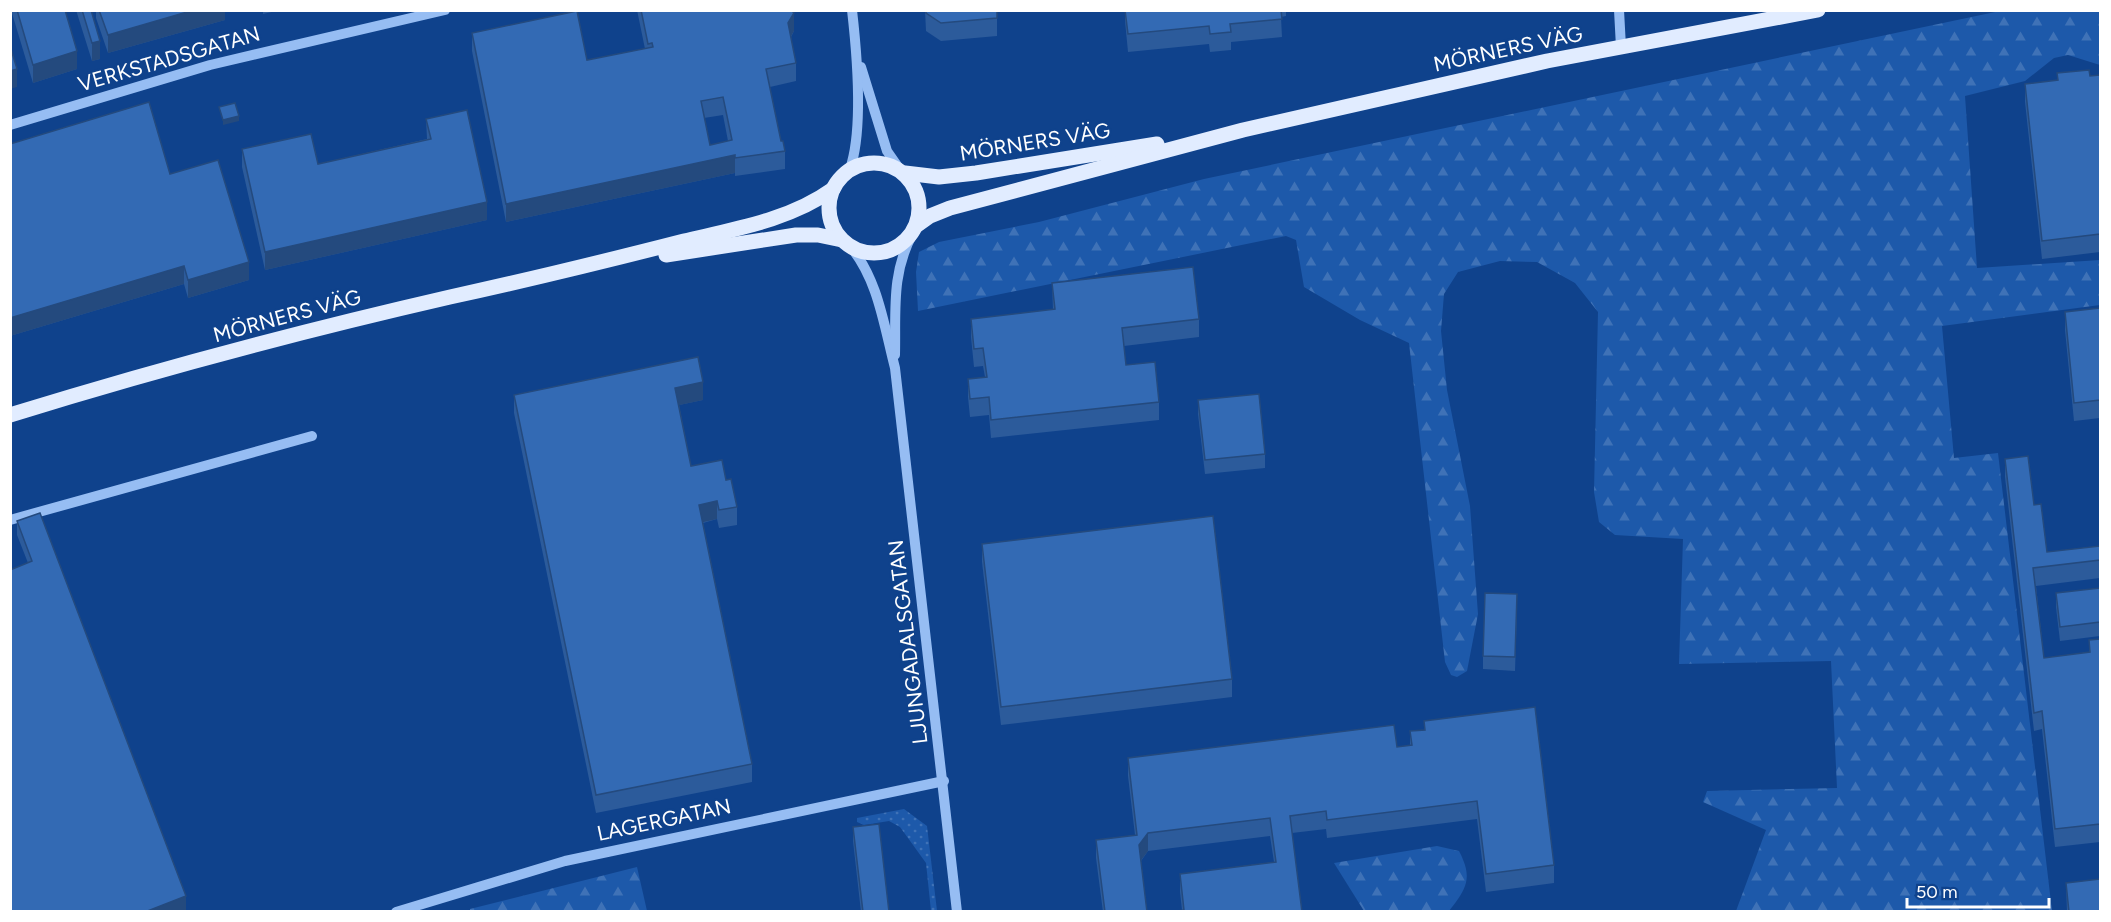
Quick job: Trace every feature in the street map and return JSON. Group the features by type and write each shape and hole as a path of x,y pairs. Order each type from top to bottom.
{"main road":[{"name":"MÖRNERS VÄG","path":"914,229 930,216 950,208 1243,130 1621,47 1818,10"},
{"name":"MÖRNERS VÄG","path":"903,172 939,177 976,173 1243,130"},
{"path":"867,163 887,164 903,172 919,197 914,229 897,248 881,253 862,251 846,243 830,216 833,189 850,169 867,163"},
{"name":"MÖRNERS VÄG","path":"10,415 97,388 330,325 577,269 772,219 814,202 833,189"},
{"name":"MÖRNERS VÄG","path":"577,269 796,236 818,234 846,243"}],"street":[{"name":"VERKSTADSGATAN","path":"10,125 210,65 445,10"},
{"path":"850,169 856,152 858,58 852,10"},
{"path":"1618,10 1621,47"},
{"path":"858,58 887,151 903,172"},
{"name":"LJUNGADALSGATAN","path":"914,229 901,254 897,276 895,368 944,781 957,912"},
{"name":"LJUNGADALSGATAN","path":"846,243 864,261 895,368"},
{"path":"10,520 312,436"},
{"name":"LAGERGATAN","path":"396,912 565,861 944,781"}],"green space":[{"path":"2000,11 2100,11 2100,65 2068,55 2054,58 2025,81 1965,96 1977,268 2100,260 2100,305 1942,326 1954,458 1998,453 2052,911 1736,911 1766,830 1703,802 1707,791 1837,788 1831,661 1679,664 1683,539 1615,535 1599,522 1594,492 1598,312 1575,283 1537,262 1500,261 1458,272 1444,294 1441,331 1447,390 1470,506 1478,614 1467,671 1457,677 1451,675 1445,662 1409,343 1360,320 1304,287 1296,240 1286,236 918,311 916,272 919,252 939,242 1039,222 1204,179"},
{"path":"904,809 927,826 937,911 931,911 926,863 900,827 889,821 864,825 857,822 857,818"},
{"path":"1437,846 1459,851 1466,869 1464,889 1449,911 1364,911 1334,863"},
{"path":"637,867 647,911 470,911 470,909"}],"building":[{"path":"17,10 65,10 77,51 33,65"},
{"path":"82,10 91,10 100,41 92,43"},
{"path":"99,10 194,10 108,35"},
{"path":"641,10 791,10 794,13 788,23 796,63 766,69 785,151 735,158 735,155 506,204 472,33 577,11 587,60 653,47 652,43 648,44","holes":["723,97 732,140 710,145 701,101"]},
{"path":"926,10 997,10 997,18 941,23 926,13"},
{"path":"1125,10 1281,10 1282,19 1230,24 1231,32 1210,34 1209,26 1128,34"},
{"path":"10,46 17,69 10,71"},
{"path":"2089,70 2090,76 2100,75 2100,234 2042,241 2025,84 2058,80 2057,73"},
{"path":"149,102 170,174 218,160 249,262 188,280 184,266 10,318 10,144"},
{"path":"235,103 239,116 223,120 219,107"},
{"path":"467,110 487,202 265,252 242,149 311,134 318,164 431,139 426,119"},
{"path":"1193,267 1199,319 1122,328 1126,365 1155,362 1159,402 991,420 989,397 970,399 968,379 987,377 983,348 974,349 971,319 1055,309 1052,283"},
{"path":"2100,308 2100,400 2074,403 2065,312"},
{"path":"698,357 703,382 675,388 691,466 722,460 726,480 731,479 737,507 719,510 717,501 699,505 752,764 596,795 514,395"},
{"path":"1259,394 1265,454 1205,460 1198,400"},
{"path":"2028,456 2034,505 2041,504 2047,552 2100,546 2100,560 2033,568 2044,658 2090,652 2089,640 2100,639 2100,824 2055,829 2042,711 2034,713 2005,459"},
{"path":"40,513 186,896 145,912 10,912 10,570 32,561 17,521"},
{"path":"1213,516 1232,679 1001,707 982,544"},
{"path":"2100,588 2100,622 2060,627 2056,593"},
{"path":"1485,593 1517,594 1515,657 1483,656"},
{"path":"1535,707 1554,865 1486,874 1477,801 1327,820 1326,811 1290,816 1302,912 1170,912 1184,910 1180,874 1276,862 1270,818 1148,833 1139,845 1147,912 1105,912 1096,840 1137,835 1128,758 1394,725 1397,747 1412,745 1410,731 1425,730 1424,721"},
{"path":"879,824 889,912 863,912 853,827"},
{"path":"2100,879 2100,912 2069,912 2066,883"}]}
